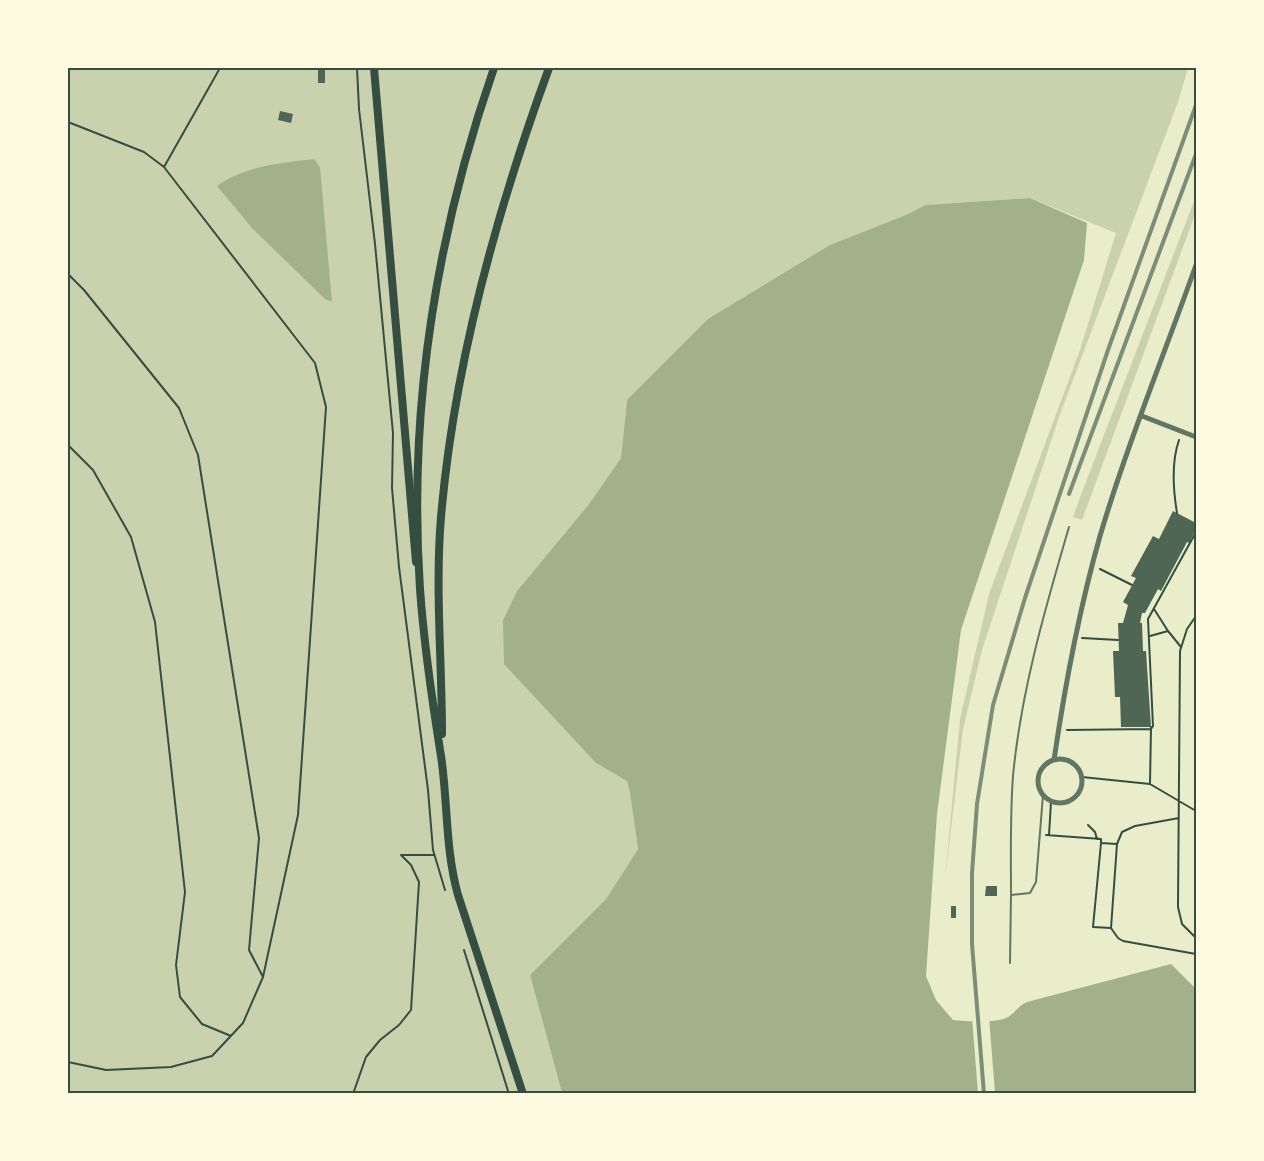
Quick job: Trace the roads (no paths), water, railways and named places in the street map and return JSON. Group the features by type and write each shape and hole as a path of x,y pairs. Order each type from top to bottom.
{"main road":[{"path":"374,68 391,243 414,547 431,697 441,759 449,846 455,882 523,1094"},
{"path":"420,588 419,459 426,351 447,231 468,147 494,68"},
{"path":"441,759 442,692 438,562 444,485 452,431 468,345 488,260 512,177 549,68"}],"street":[{"path":"1054,760 1075,638 1092,566 1110,506 1197,265"},
{"path":"1142,416 1197,437"},
{"path":"1054,760 1072,762 1077,766 1082,777 1081,789 1074,799 1063,803 1051,802 1043,795 1039,787 1042,768 1054,760"}],"lane":[{"path":"1010,963 1013,777 1019,731 1030,670 1070,527"},
{"path":"1011,895 1026,894 1034,888 1037,877 1043,795"}],"railway":[{"path":"984,1094 972,944 972,873 977,804 993,705 1025,598 1108,350 1196,105"},
{"path":"1069,494 1196,154"}]}
